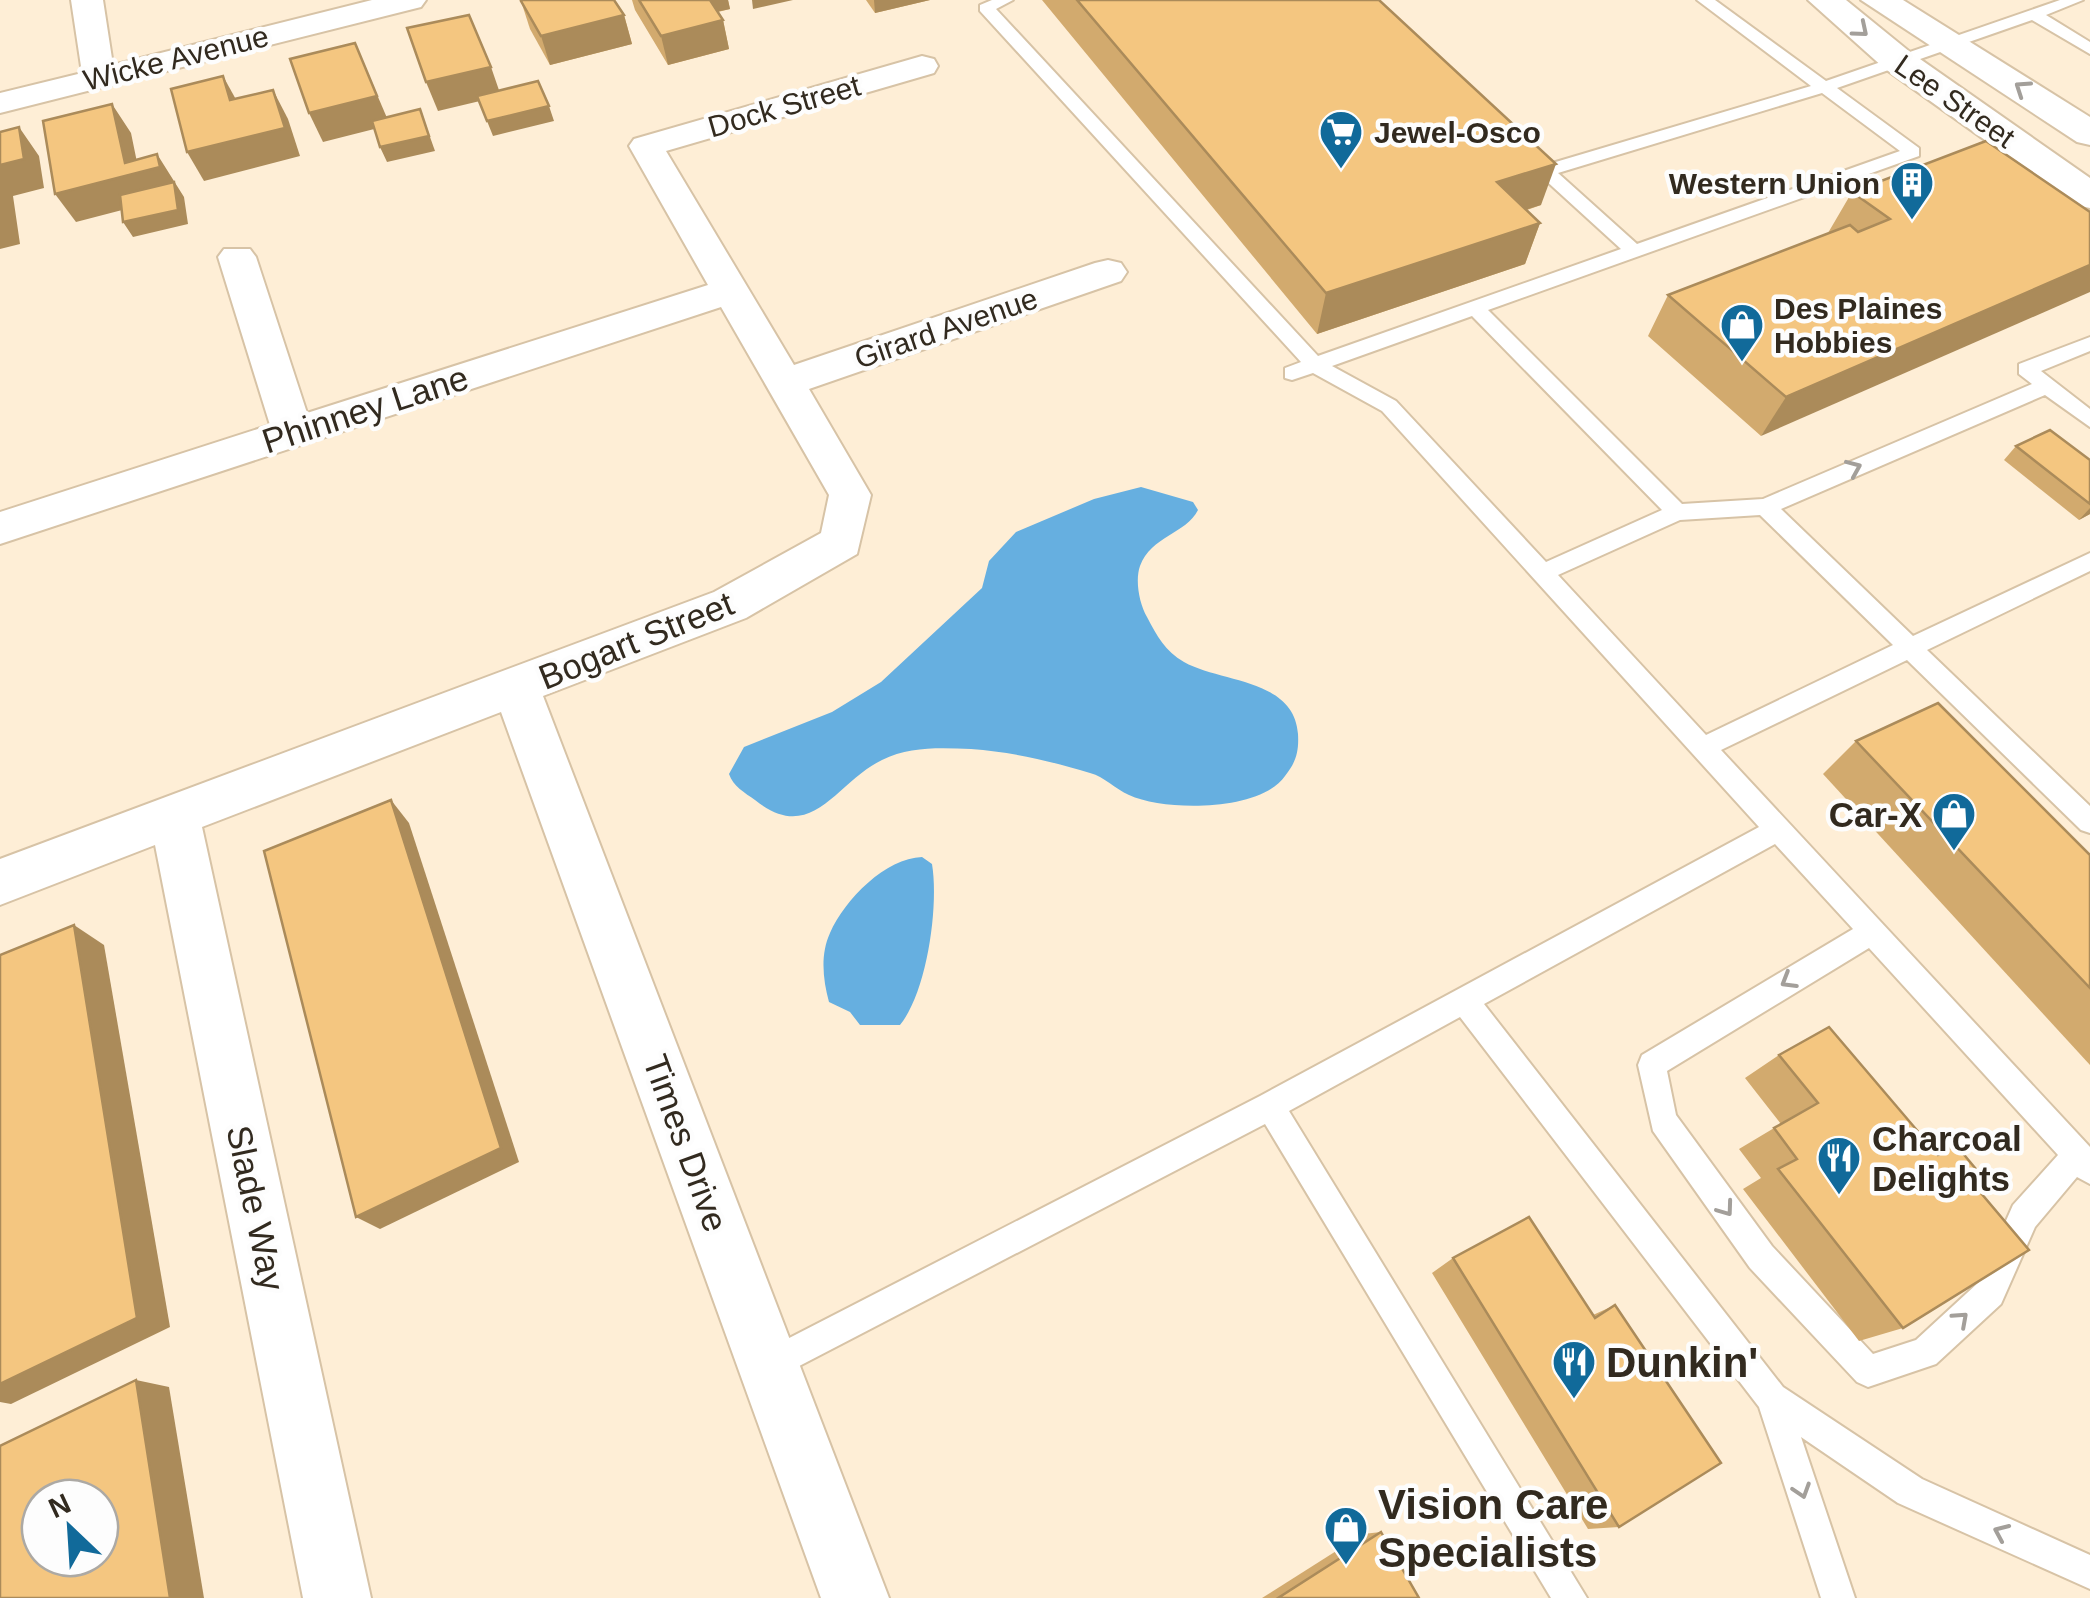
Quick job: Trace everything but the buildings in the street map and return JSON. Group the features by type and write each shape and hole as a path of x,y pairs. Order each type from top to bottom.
{"main road":[{"name":"Lee Street","path":"1825,0 1896,60 2090,196"},
{"name":"Lee Street","path":"1878,0 1954,42 2090,134"}],"street":[{"path":"87,0 99,78"},
{"name":"Wicke Avenue","path":"0,102 410,0"},
{"name":"Dock Street","path":"646,146 922,66"},
{"name":"Bogart Street","path":"0,882 730,605 842,542 850,495 646,146"},
{"path":"238,257 293,432"},
{"name":"Girard Avenue","path":"784,384 1108,272"},
{"name":"Phinney Lane","path":"0,528 730,290"},
{"name":"Times Drive","path":"516,688 768,1365 844,1593"},
{"name":"Slade Way","path":"175,817 337,1598"}],"lane":[{"path":"1005,0 986,8 1314,366 1388,406 1542,573 1702,748 1872,932 2083,1162 2024,1216 1990,1292 1924,1353 1868,1371 1761,1257 1663,1121 1652,1064 1872,932"},
{"path":"1292,373 1914,152 1705,0"},
{"path":"1546,171 1824,87 2075,0"},
{"path":"2034,14 2090,49"},
{"path":"1520,148 1634,251"},
{"path":"1476,310 1677,512"},
{"path":"2090,344 2026,370 2090,420"},
{"path":"1542,573 1677,512 1765,506 2047,386"},
{"path":"1765,506 2090,822"},
{"path":"1702,748 2090,561"},
{"path":"768,1365 1270,1106 1778,830"},
{"path":"1464,1000 1772,1398 1910,1491 2090,1572"},
{"path":"1270,1106 1570,1598"},
{"path":"1772,1398 1838,1598"}],"water":[{"path":"1141,487 1193,502 1198,510 1185,525 1152,548 1140,566 1140,598 1158,637 1184,662 1270,692 1284,702 1293,716 1298,734 1296,756 1273,788 1235,802 1166,804 1129,795 1095,775 1060,765 1002,752 948,748 893,755 866,770 823,806 792,816 775,812 733,782 729,774 744,747 832,712 881,682 982,588 989,561 1016,532 1094,499"},
{"path":"922,857 932,864 934,902 929,948 917,992 900,1025 860,1025 850,1012 829,1002 824,968 827,941 846,907 868,883 895,865"}],"place":[{"name":"Jewel-Osco","path":"1341,170"},
{"name":"Western Union","path":"1912,221"},
{"name":"Des Plaines Hobbies","path":"1742,363"},
{"name":"Car-X","path":"1954,852"},
{"name":"Charcoal Delights","path":"1839,1196"},
{"name":"Dunkin'","path":"1574,1400"},
{"name":"Vision Care Specialists","path":"1346,1566"}]}
